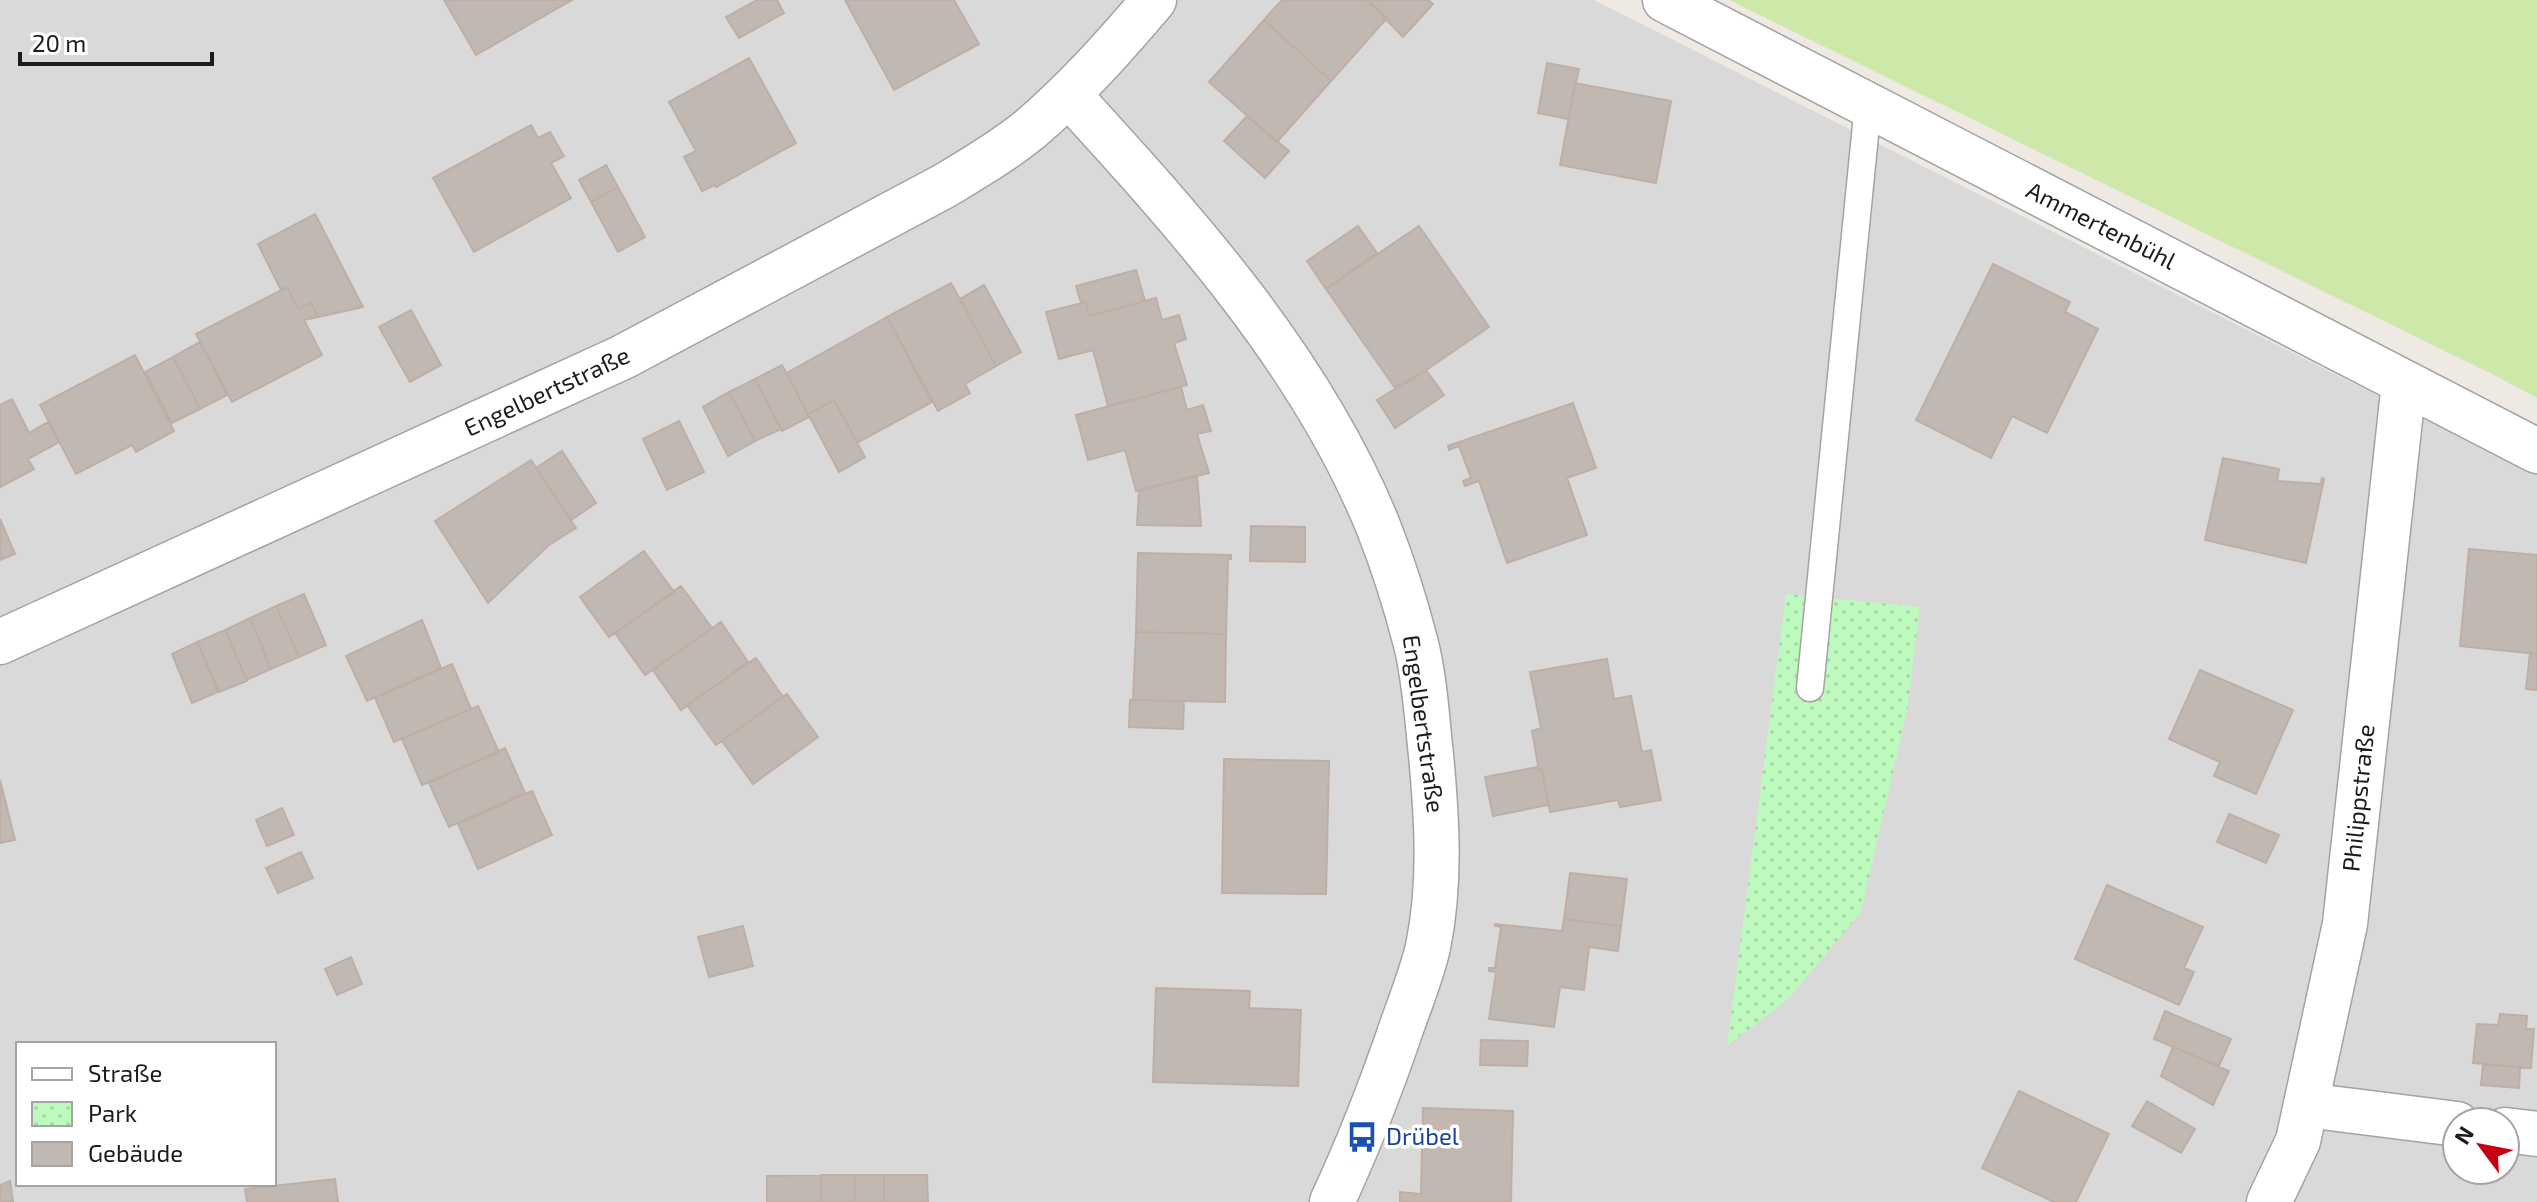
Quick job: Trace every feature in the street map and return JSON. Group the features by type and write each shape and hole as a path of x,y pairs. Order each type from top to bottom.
{"street":[{"name":"Engelbertstraße","path":"0,642 623,357 946,185 997,154 1027,131 1068,94 1154,0"},
{"name":"Ammertenbühl","path":"1665,0 2537,451"},
{"name":"Engelbertstraße","path":"1068,94 1212,258 1296,375 1334,437 1378,527 1417,647 1436,805 1438,859 1427,948 1362,1137 1332,1202"},
{"name":"Philippstraße","path":"2269,1202 2298,1141 2345,924 2404,383"},
{"path":"2306,1105 2441,1122"}],"lane":[{"path":"1810,688 1868,105"}],"shaded area":[{"path":"0,0 1594,0 2537,474 2537,1202 0,1202"}],"green space":[{"path":"1729,0 2537,0 2537,398 2494,375"},
{"path":"1786,594 1920,607 1907,710 1861,912 1788,999 1727,1046"}],"building":[{"path":"444,0 572,0 476,55"},
{"path":"757,0 777,0 784,13 739,38 726,17"},
{"path":"845,0 954,0 979,44 894,90"},
{"path":"1282,0 1367,0 1387,18 1331,81 1264,20"},
{"path":"1367,0 1428,0 1433,4 1403,37"},
{"path":"1264,20 1331,81 1277,142 1209,82"},
{"path":"749,58 796,143 716,187 702,191 684,157 696,151 669,102"},
{"path":"1547,63 1579,69 1568,119 1538,113"},
{"path":"1575,83 1671,101 1656,183 1560,165"},
{"path":"1247,116 1289,151 1265,178 1224,141"},
{"path":"531,125 538,138 550,132 564,156 551,163 571,198 474,252 433,178"},
{"path":"606,165 618,187 591,202 579,180"},
{"path":"618,187 645,237 618,252 591,202"},
{"path":"315,214 363,307 318,317 311,303 298,309 287,287 281,290 258,244"},
{"path":"1358,226 1377,253 1326,289 1307,261"},
{"path":"1419,226 1489,327 1395,388 1326,289"},
{"path":"1993,264 2070,302 2065,312 2098,329 2047,433 2012,416 1991,458 1916,420"},
{"path":"1136,270 1145,301 1089,316 1086,302 1081,303 1076,286"},
{"path":"951,283 996,366 965,384 970,393 938,411 887,317"},
{"path":"984,285 1021,352 996,366 960,299"},
{"path":"287,287 298,309 311,303 318,317 304,320 322,355 232,402 196,334"},
{"path":"1156,298 1162,320 1179,315 1186,339 1174,343 1187,385 1108,406 1093,350 1059,359 1046,312 1086,302 1089,316"},
{"path":"411,310 441,365 410,382 379,327"},
{"path":"887,317 932,402 857,443 834,400 808,414 787,373"},
{"path":"200,342 227,395 200,409 173,357"},
{"path":"135,355 174,431 136,452 132,445 76,474 40,405"},
{"path":"173,357 200,409 172,423 145,372"},
{"path":"782,365 809,417 782,431 755,379"},
{"path":"1426,370 1444,395 1395,428 1377,400"},
{"path":"755,379 781,429 755,441 729,392"},
{"path":"1181,387 1187,410 1203,405 1211,431 1197,434 1209,473 1136,491 1125,450 1088,460 1076,415"},
{"path":"729,392 755,441 728,456 703,407"},
{"path":"12,399 29,433 48,422 59,442 28,459 34,469 0,487 0,405"},
{"path":"834,400 865,457 839,472 808,414"},
{"path":"1573,403 1596,468 1567,478 1587,535 1507,563 1479,481 1465,486 1463,481 1471,478 1459,446 1449,450 1448,446"},
{"path":"679,421 704,472 667,490 643,439"},
{"path":"562,451 596,503 571,520 536,468"},
{"path":"2223,458 2279,469 2277,481 2321,484 2324,479 2306,563 2205,540"},
{"path":"531,460 576,528 549,545 488,603 435,521"},
{"path":"1197,475 1201,526 1137,525 1139,491"},
{"path":"0,519 15,554 0,560"},
{"path":"1251,526 1305,527 1305,562 1250,561"},
{"path":"2469,549 2537,555 2537,654 2460,646"},
{"path":"644,551 674,592 609,637 580,597"},
{"path":"1138,553 1231,555 1228,559 1226,634 1136,632"},
{"path":"681,586 712,628 645,675 615,633"},
{"path":"304,594 326,645 299,657 276,606"},
{"path":"276,606 299,657 271,669 250,618"},
{"path":"250,618 271,669 246,680 225,630"},
{"path":"422,620 441,668 367,701 346,656"},
{"path":"721,622 748,662 681,710 653,670"},
{"path":"225,630 247,681 219,692 197,642"},
{"path":"1136,632 1226,634 1225,702 1133,700"},
{"path":"197,642 218,692 192,703 172,654"},
{"path":"2530,653 2537,654 2537,690 2526,689"},
{"path":"756,658 783,697 716,745 687,705"},
{"path":"1607,659 1614,699 1631,696 1642,752 1651,750 1661,800 1620,807 1618,800 1550,812 1532,731 1541,728 1530,672"},
{"path":"452,664 471,709 394,742 375,698"},
{"path":"2200,670 2293,710 2256,794 2214,776 2220,762 2169,739"},
{"path":"787,694 818,737 753,784 722,741"},
{"path":"1130,700 1184,701 1183,729 1129,727"},
{"path":"478,706 499,752 422,785 402,739"},
{"path":"505,748 525,793 449,827 429,783"},
{"path":"1224,759 1329,761 1326,894 1222,893"},
{"path":"1538,767 1539,771 1542,770 1548,805 1493,816 1485,777"},
{"path":"0,780 15,840 0,843"},
{"path":"532,791 552,835 478,869 458,824"},
{"path":"282,808 294,835 267,846 256,820"},
{"path":"2229,814 2279,835 2266,863 2217,842"},
{"path":"301,852 313,878 278,893 266,868"},
{"path":"1570,873 1627,879 1621,926 1564,919"},
{"path":"2107,885 2203,927 2184,968 2194,972 2179,1005 2075,959"},
{"path":"1564,919 1621,926 1618,951 1589,947 1584,990 1560,987 1554,1027 1489,1019 1496,972 1489,971 1489,968 1495,968 1501,927 1495,924 1562,931"},
{"path":"743,926 753,966 709,977 698,937"},
{"path":"351,957 362,984 337,995 325,969"},
{"path":"1156,988 1250,991 1249,1008 1301,1010 1298,1086 1153,1082"},
{"path":"2165,1011 2231,1039 2219,1066 2154,1039"},
{"path":"2500,1014 2527,1016 2526,1029 2534,1029 2531,1068 2473,1063 2477,1024 2498,1025"},
{"path":"1481,1040 1528,1041 1527,1066 1480,1065"},
{"path":"2173,1047 2229,1071 2213,1105 2161,1076"},
{"path":"2483,1065 2520,1067 2519,1088 2481,1085"},
{"path":"2019,1091 2109,1134 2076,1202 2054,1202 1982,1168"},
{"path":"2147,1101 2195,1129 2181,1153 2132,1126"},
{"path":"1423,1108 1513,1111 1511,1202 1400,1202 1400,1192 1421,1194"},
{"path":"821,1175 855,1175 855,1202 821,1202"},
{"path":"821,1175 821,1202 767,1202 767,1176"},
{"path":"855,1175 884,1175 884,1202 855,1202"},
{"path":"884,1175 927,1175 928,1202 884,1202"},
{"path":"335,1179 338,1202 247,1202 245,1189"},
{"path":"10,1181 13,1202 0,1202 0,1185"}],"place":[{"name":"Drübel","path":"1362,1137"}]}
